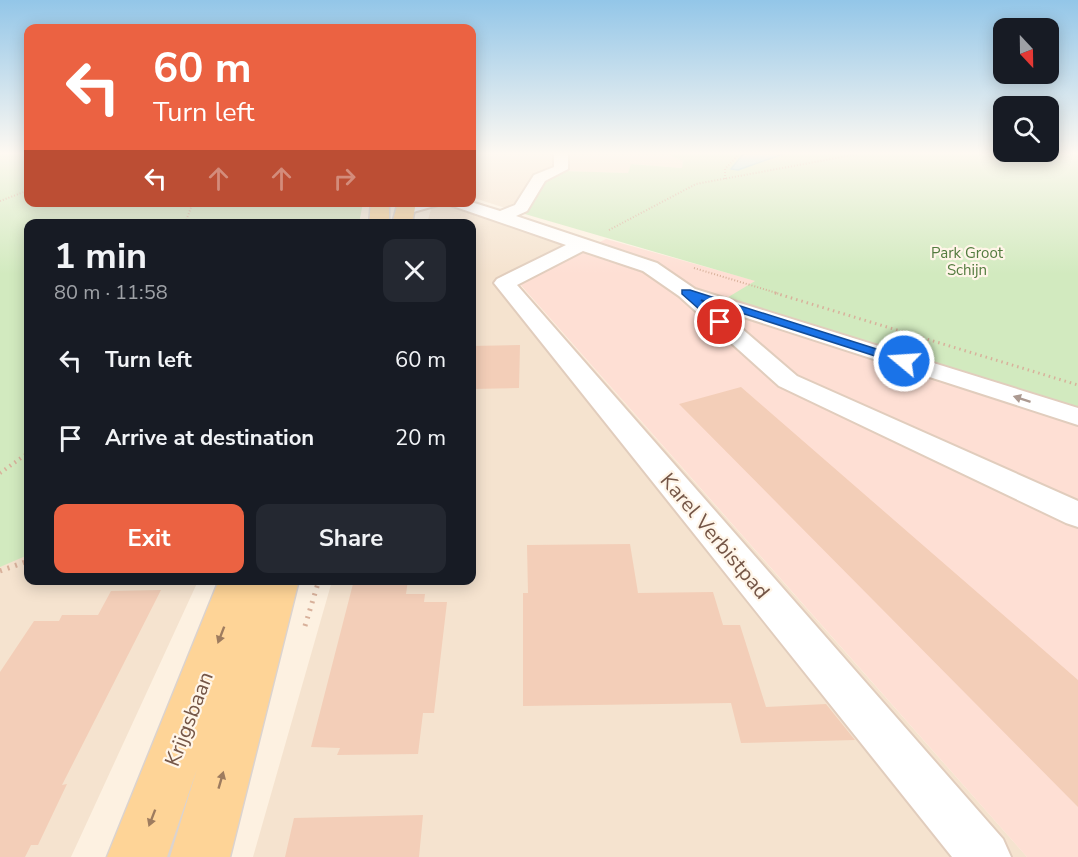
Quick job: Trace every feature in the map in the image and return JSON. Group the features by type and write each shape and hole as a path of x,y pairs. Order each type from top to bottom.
{"main road":[{"name":"Krijgsbaan","path":"137,857 239,585"},
{"path":"200,857 277,585"}],"street":[{"path":"500,217 521,208 529,194"},
{"path":"471,207 584,243 650,267 686,292 788,381 1078,515"},
{"name":"Karel Verbistpad","path":"584,243 504,283 985,857"},
{"path":"686,292 1078,417"}],"path":[{"path":"0,201 19,194"},
{"path":"584,243 677,194"},
{"path":"739,282 1078,385"},
{"path":"0,473 24,456"},
{"path":"0,571 24,562"}],"shaded area":[{"path":"476,194 538,194 518,212 476,199"},
{"path":"432,207 449,207 584,249 518,283 1027,857 253,857 331,585 476,585 476,219 428,219"},
{"path":"606,239 756,281 726,299 1078,408 1078,857 1027,857 518,282"},
{"path":"24,550 24,585 196,585 71,857 0,857 0,559"}],"green space":[{"path":"0,194 24,194 24,207 362,207 360,219 24,219 24,557 0,567"},
{"name":"Park Groot Schijn","path":"534,194 1078,194 1078,408 725,299 755,281 518,212"}],"building":[{"path":"520,345 519,388 476,389 476,346"},
{"path":"741,387 1078,680 1078,807 679,404"},
{"path":"630,544 638,593 713,592 723,625 740,625 766,707 826,704 855,740 741,743 731,703 523,706 523,593 528,593 527,545"},
{"path":"353,585 407,585 406,594 425,594 424,602 447,602 434,713 423,713 418,754 337,755 340,748 311,747"},
{"path":"161,590 62,785 67,784 38,845 31,845 25,857 0,857 0,672 34,621 59,621 62,615 98,615 111,591"},
{"path":"423,815 419,857 285,857 294,818"}],"route":[{"path":"720,322 686,292 904,361"}]}
